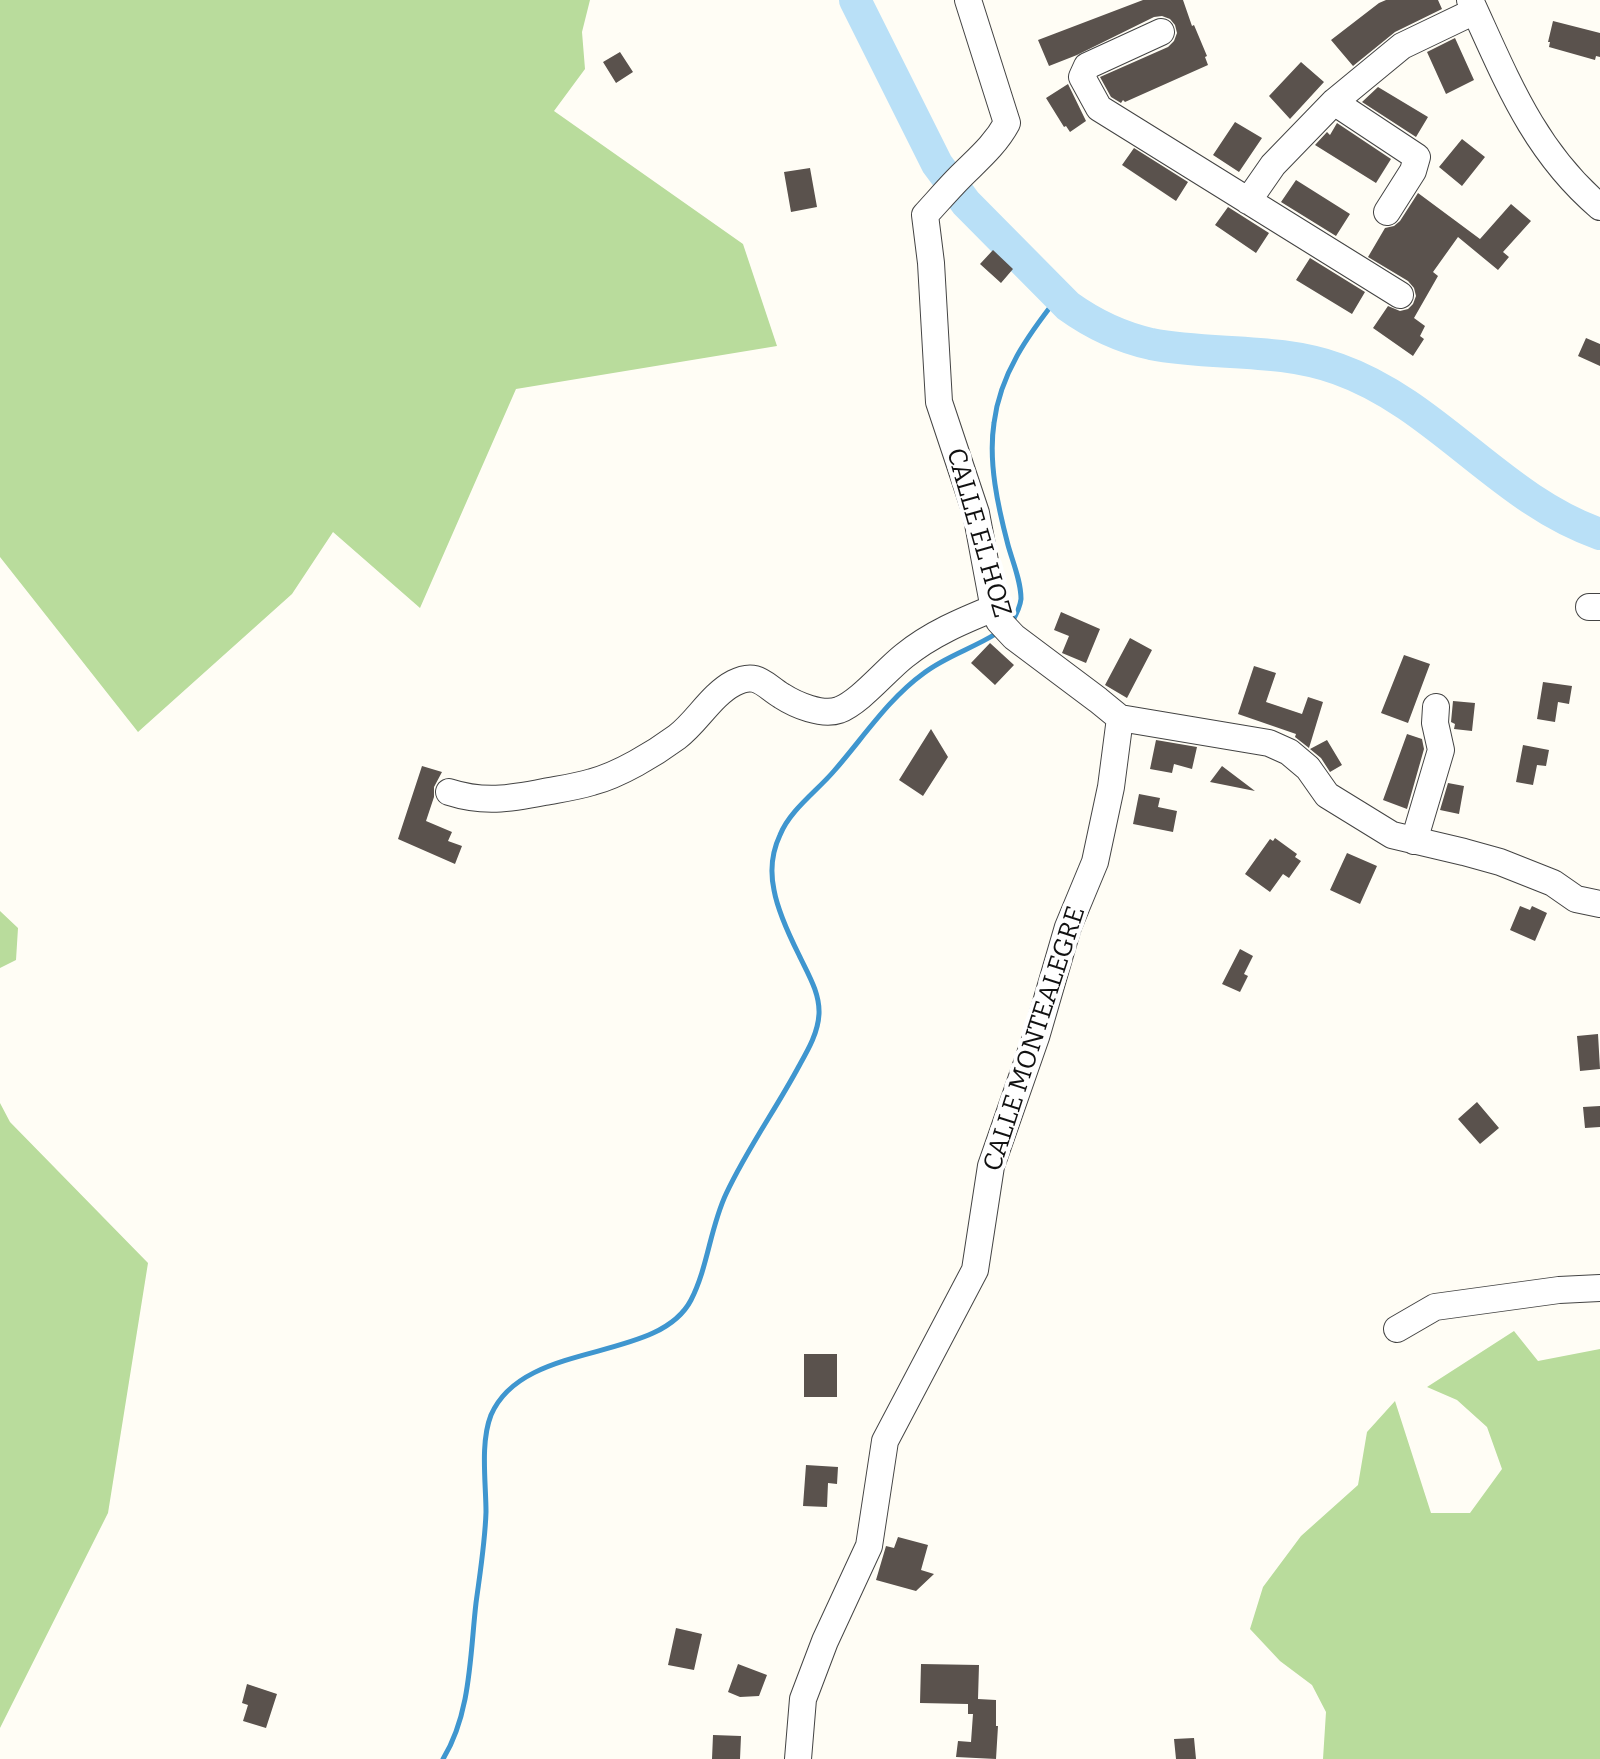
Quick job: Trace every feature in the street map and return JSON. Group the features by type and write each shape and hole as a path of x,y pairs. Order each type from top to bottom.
{"street":[{"name":"CALLE EL HOZ","path":"968,0 1007,123 983,156 925,215 939,402 976,513 1002,622 1120,718 1269,743 1289,752 1308,768 1327,795 1392,835 1500,862 1553,883 1576,899 1600,904"},
{"path":"1248,201 1273,165 1334,102 1402,46 1473,6 1514,97 1534,131 1553,160 1600,207"},
{"path":"1161,32 1087,66 1082,77 1099,108 1400,295"},
{"path":"1334,102 1417,157 1413,171 1387,212"},
{"path":"449,792 485,800 512,798 594,782 635,763 679,736 723,690 749,677 763,681 783,697 816,712 836,711 850,704 928,638 963,620 1002,622"},
{"path":"1414,841 1441,750 1435,723 1436,707"},
{"name":"CALLE MONTEALEGRE","path":"798,1759 803,1699 825,1641 869,1546 885,1441 975,1270 991,1166 1036,1037 1068,927 1095,862 1111,787 1120,718"},
{"path":"1397,1329 1435,1307 1559,1290 1600,1288"}],"green space":[{"path":"0,0 590,0 582,32 585,69 554,111 743,244 777,346 516,389 420,608 333,532 292,594 138,732 0,557"},
{"path":"0,911 18,928 16,960 0,968"},
{"path":"0,1103 10,1122 148,1263 108,1513 0,1728"},
{"path":"1514,1331 1538,1361 1600,1349 1600,1759 1323,1759 1326,1712 1312,1685 1280,1661 1250,1629 1263,1587 1301,1536 1358,1485 1367,1432 1395,1401 1431,1513 1470,1513 1502,1469 1487,1427 1457,1400 1427,1387"}],"building":[{"path":"1143,0 1183,0 1208,65 1125,102 1111,97 1100,77 1168,47 1174,41 1177,33 1175,25 1162,16 1049,66 1038,40"},
{"path":"1386,0 1438,0 1442,9 1395,32 1353,66 1331,40"},
{"path":"1553,21 1600,33 1600,57 1596,56 1595,60 1549,47"},
{"path":"1455,38 1474,80 1446,94 1427,52"},
{"path":"620,52 633,72 616,83 603,62"},
{"path":"1301,62 1324,82 1290,119 1269,96"},
{"path":"1068,84 1086,121 1070,132 1046,98"},
{"path":"1378,87 1428,117 1416,137 1362,102"},
{"path":"1235,122 1262,138 1239,172 1213,155"},
{"path":"1337,123 1391,159 1376,183 1315,145 1327,132 1330,135"},
{"path":"1462,139 1485,157 1462,186 1439,167"},
{"path":"1134,148 1188,182 1176,201 1122,165"},
{"path":"810,168 817,207 791,212 784,172"},
{"path":"1296,180 1350,214 1336,236 1281,202"},
{"path":"1418,193 1480,239 1511,204 1531,221 1503,252 1509,257 1498,270 1458,237 1433,272 1438,276 1414,318 1425,326 1420,336 1424,339 1413,356 1373,328 1388,306 1400,311 1408,309 1416,296 1414,288 1408,281 1368,257 1385,228 1400,221"},
{"path":"1228,207 1269,233 1256,253 1215,225"},
{"path":"993,250 1013,269 1001,283 980,264"},
{"path":"1310,258 1365,292 1352,314 1296,280"},
{"path":"1586,338 1600,344 1600,366 1578,356"},
{"path":"1061,612 1100,629 1086,663 1062,653 1069,636 1054,630"},
{"path":"1130,638 1152,650 1127,698 1105,685"},
{"path":"990,643 1014,665 995,685 971,663"},
{"path":"1404,655 1430,664 1408,723 1381,713"},
{"path":"1254,666 1276,673 1266,702 1302,714 1308,697 1323,702 1309,748 1295,737 1296,734 1238,714"},
{"path":"1543,682 1572,686 1569,704 1558,702 1555,722 1537,719"},
{"path":"1453,701 1475,703 1472,731 1454,729 1455,724 1451,722"},
{"path":"931,729 948,757 923,796 899,780"},
{"path":"1407,734 1422,739 1424,749 1407,809 1383,800"},
{"path":"1156,740 1197,747 1192,769 1174,764 1172,773 1150,769"},
{"path":"1327,740 1342,765 1330,772 1310,749"},
{"path":"1523,745 1549,750 1546,766 1537,765 1533,785 1516,782"},
{"path":"422,766 442,772 434,787 426,821 452,832 448,841 462,846 455,864 398,839"},
{"path":"1222,766 1255,791 1210,782"},
{"path":"1448,783 1464,786 1459,814 1440,810"},
{"path":"1139,794 1160,798 1158,807 1177,811 1173,832 1133,824"},
{"path":"1275,838 1297,854 1295,857 1301,861 1289,878 1283,874 1270,892 1245,874 1270,839 1273,841"},
{"path":"1347,853 1377,866 1360,904 1330,890"},
{"path":"1520,906 1530,910 1532,906 1547,913 1535,941 1510,930"},
{"path":"1240,949 1253,956 1240,992 1222,984"},
{"path":"1598,1034 1600,1069 1580,1071 1577,1036"},
{"path":"1477,1102 1499,1128 1480,1144 1458,1119"},
{"path":"1600,1106 1600,1127 1585,1128 1583,1107"},
{"path":"804,1354 837,1354 837,1397 804,1397"},
{"path":"806,1465 838,1467 837,1484 828,1483 827,1507 803,1506"},
{"path":"898,1537 928,1545 921,1570 934,1574 916,1591 876,1580 886,1546 894,1548"},
{"path":"676,1628 702,1634 694,1670 668,1665"},
{"path":"738,1664 767,1675 759,1696 740,1697 728,1692"},
{"path":"921,1664 979,1665 978,1699 996,1700 996,1759 956,1757 958,1741 971,1742 973,1714 968,1714 968,1704 920,1703"},
{"path":"247,1684 277,1694 266,1728 243,1721 248,1705 242,1703"},
{"path":"713,1735 741,1736 740,1759 712,1759"},
{"path":"1194,1738 1196,1759 1176,1759 1174,1739"}],"waterway":[{"path":"855,0 937,164 966,203 1068,306 1107,329 1151,344 1292,358 1338,369 1374,385 1407,405 1531,499 1564,519 1600,534"},
{"path":"1012,622 1020,605 1021,592 995,484 992,453 994,423 1002,388 1017,356 1058,297"},
{"path":"443,1759 459,1723 468,1683 485,1535 485,1450 491,1415 508,1391 532,1374 650,1334 674,1320 691,1300 726,1194 806,1054 818,1021 819,1006 810,976 784,923 774,890 772,862 784,826 911,683 941,662 997,633"}]}
